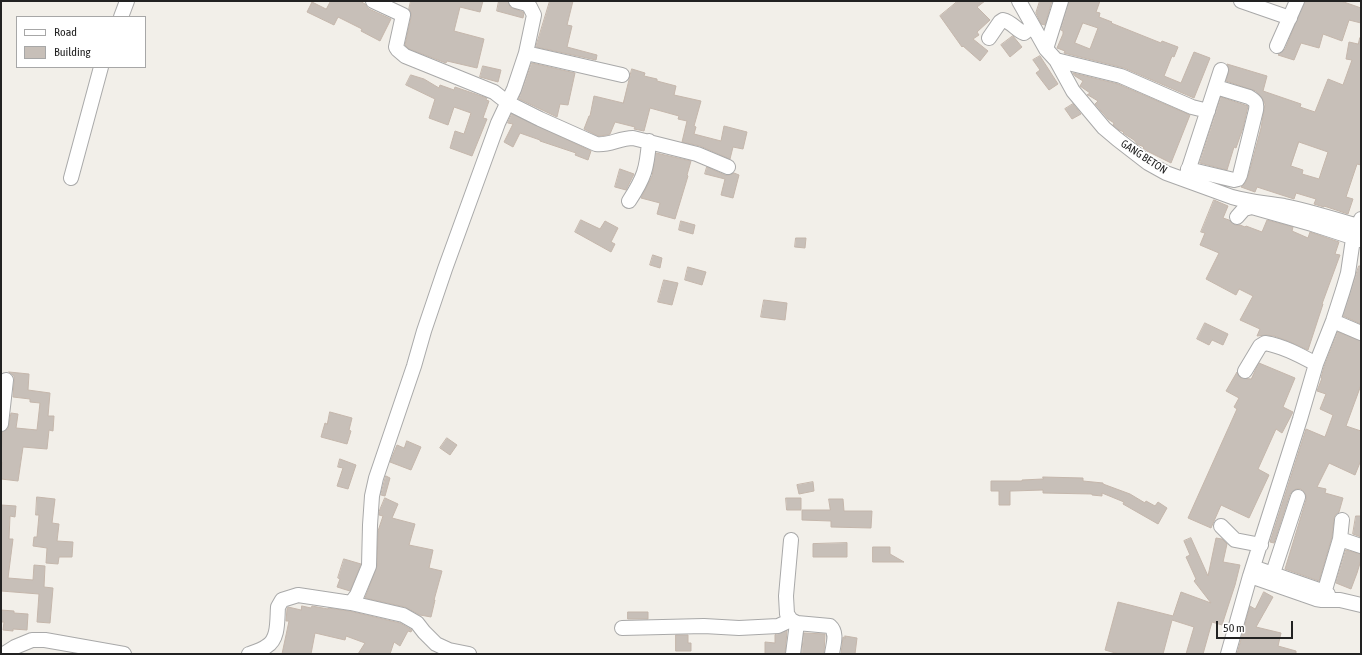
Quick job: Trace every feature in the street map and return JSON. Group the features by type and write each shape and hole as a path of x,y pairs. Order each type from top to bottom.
{"street":[{"path":"121,16 127,1"},
{"path":"373,1 403,15"},
{"path":"406,1 396,42 398,50 405,56 494,92 508,103 596,144 604,145 624,138 632,138 697,154 728,167"},
{"path":"351,603 357,594 369,566 370,556 368,546 372,496 376,478 445,269 498,122 508,103 526,53 534,15 527,4 516,1"},
{"name":"GANG BETON","path":"1019,1 1029,30 1056,60 1072,91 1104,128 1148,163 1166,173 1187,175 1216,192 1243,200 1321,214 1358,231"},
{"path":"1046,49 1061,1"},
{"path":"1241,1 1290,18"},
{"path":"1277,46 1296,1"},
{"path":"989,38 1003,20 1010,22 1020,32 1029,30"},
{"path":"526,53 622,75"},
{"path":"1056,60 1121,76 1192,107 1208,111"},
{"path":"71,178 101,68"},
{"path":"1216,87 1249,97 1257,104 1240,175 1238,179 1234,180 1187,175 1221,70"},
{"path":"629,201 640,184 646,167 649,141"},
{"path":"1228,654 1250,575 1261,545 1316,364 1333,321 1348,273 1358,231 1312,224 1252,207 1244,209 1237,217"},
{"path":"1333,321 1361,333"},
{"path":"1245,371 1260,346 1265,343 1272,344 1298,354 1316,364"},
{"path":"1,424 6,380"},
{"path":"1273,573 1298,497"},
{"path":"1327,597 1340,539 1342,520"},
{"path":"1221,526 1235,540 1261,545"},
{"path":"1340,539 1361,546"},
{"path":"792,540 786,596 786,614 794,622 793,654"},
{"path":"1250,575 1273,573 1327,597"},
{"path":"1250,575 1361,605"},
{"path":"249,654 265,648 272,641 275,633 278,607 282,600 298,595 351,603 403,615 417,623 436,644 449,650 470,654"},
{"path":"622,628 704,626 739,628 778,626 794,622 830,626 835,633 832,654"},
{"path":"4,654 15,646 32,640 45,640 124,654"}],"building":[{"path":"331,1 360,1 369,9 391,19 380,41 361,31 362,29 338,17 334,25 307,12 312,2 326,9"},
{"path":"411,1 483,1 480,12 460,7 454,31 484,39 477,68 447,61 446,63 409,49 405,45 411,17 409,9"},
{"path":"499,1 508,1 510,7 524,13 523,18 497,11"},
{"path":"550,1 573,1 567,25 572,26 567,47 597,55 596,60 536,47"},
{"path":"958,1 985,1 977,7 990,20 977,32 979,35 973,39 988,51 980,61 963,46 962,47 940,16"},
{"path":"1040,1 1052,1 1045,25 1041,24 1036,13"},
{"path":"1069,1 1100,1 1096,12 1100,13 1099,17 1161,43 1162,41 1178,47 1174,57 1172,56 1164,76 1181,83 1194,52 1210,58 1194,98 1124,68 1064,53 1065,51 1057,48 1063,34 1063,31 1061,30","holes":["1083,23 1098,28 1090,49 1075,43"]},
{"path":"1305,1 1341,1 1361,8 1361,23 1349,20 1342,41 1323,34 1319,48 1301,43 1294,60 1278,55 1285,49"},
{"path":"1013,36 1022,47 1010,57 1001,45"},
{"path":"1360,38 1361,165 1357,164 1346,197 1353,199 1348,214 1314,204 1316,199 1296,193 1294,199 1257,187 1255,192 1241,187 1248,177 1261,128 1265,104 1256,91 1226,81 1229,69 1227,64 1267,76 1263,91 1301,104 1300,107 1315,112 1328,79 1343,85 1352,60 1346,59 1349,42 1358,44","holes":["1299,142 1328,152 1319,179 1302,174 1303,170 1291,166"]},
{"path":"1040,56 1058,84 1049,90 1036,73 1040,70 1033,60"},
{"path":"532,63 575,73 568,105 560,104 557,117 519,99"},
{"path":"483,66 501,70 498,82 480,77"},
{"path":"632,69 645,73 644,76 676,86 674,95 701,101 694,126 696,127 694,134 721,141 724,126 747,132 743,149 733,147 730,159 700,146 682,142 687,121 678,119 679,116 650,108 644,131 615,122 610,134 608,135 598,136 584,129 590,116 594,96 623,103"},
{"path":"1073,73 1118,84 1190,115 1171,163 1147,151 1143,148 1144,147 1137,144 1134,140 1123,133 1124,132 1113,125 1114,123 1108,119 1095,104 1098,101 1087,95 1090,93 1080,86 1083,81"},
{"path":"411,75 424,79 439,88 440,85 454,90 455,87 487,98 486,100 489,101 483,118 487,119 472,156 450,148 455,131 464,134 471,113 454,107 448,125 429,118 435,99 406,85"},
{"path":"1221,97 1248,106 1243,128 1236,148 1234,147 1227,170 1200,163"},
{"path":"1073,104 1081,114 1072,119 1065,109"},
{"path":"512,114 591,151 588,160 575,155 576,153 520,133 513,147 504,142 513,124 508,123"},
{"path":"656,153 691,161 675,219 657,214 660,203 641,198 652,176"},
{"path":"707,167 725,175 734,173 739,175 733,198 721,195 725,179 705,174"},
{"path":"620,169 634,174 626,190 615,187"},
{"path":"1214,200 1228,206 1223,218 1229,220 1235,225 1246,226 1262,232 1267,220 1293,227 1292,231 1308,238 1310,232 1339,242 1335,254 1340,255 1322,304 1308,350 1274,336 1257,336 1260,329 1240,320 1253,296 1239,289 1236,295 1206,279 1219,253 1200,245 1205,233 1201,232"},
{"path":"581,220 600,229 605,221 618,228 611,242 615,244 611,252 575,232"},
{"path":"681,221 695,225 693,234 679,230"},
{"path":"796,238 806,238 805,248 795,247"},
{"path":"653,255 662,258 660,268 650,265"},
{"path":"1359,266 1361,266 1361,324 1343,316"},
{"path":"688,267 706,272 702,285 685,280"},
{"path":"664,280 678,283 672,305 658,302"},
{"path":"764,300 787,303 785,320 761,317"},
{"path":"1205,323 1228,334 1223,345 1212,340 1209,345 1197,339"},
{"path":"1338,332 1361,341 1361,385 1346,426 1361,431 1361,460 1355,475 1329,463 1317,487 1326,489 1325,493 1343,498 1339,512 1335,515 1332,537 1319,581 1285,569 1306,500 1306,495 1301,489 1296,489 1290,494 1274,543 1270,542 1306,429 1325,437 1333,415 1320,409 1326,394 1317,391 1324,367"},
{"path":"1259,363 1295,378 1283,407 1293,412 1282,433 1276,429 1258,469 1269,475 1249,518 1221,505 1211,528 1188,518 1237,409 1234,407 1239,398 1226,391 1237,372 1241,378 1251,379"},
{"path":"9,372 29,374 28,390 50,393 48,416 54,416 53,431 49,430 47,449 23,447 18,481 1,479 2,432 8,429 11,413 18,414 16,428 37,430 40,403 30,402 30,399 13,397 14,376"},
{"path":"330,412 352,418 349,430 351,431 347,444 321,437 325,423 327,424"},
{"path":"447,438 457,445 450,455 440,448"},
{"path":"407,441 421,447 411,470 390,462 397,445 404,448"},
{"path":"340,459 356,465 348,489 337,486 343,468 338,467"},
{"path":"386,476 390,478 385,496 381,495"},
{"path":"1043,477 1083,478 1083,481 1103,483 1130,494 1145,503 1146,501 1155,506 1158,502 1167,508 1158,524 1123,504 1124,502 1102,493 1102,496 1092,494 1043,493 1043,490 1010,491 1010,505 999,505 999,491 991,491 991,481 1022,481 1043,479"},
{"path":"813,482 814,491 799,494 797,485"},
{"path":"37,497 55,499 52,523 59,524 57,541 73,542 72,557 59,557 58,564 46,563 47,548 33,546 34,537 37,537 39,515 36,515"},
{"path":"385,498 398,504 392,518 415,524 409,545 433,550 429,568 442,571 431,617 420,615 405,607 365,598 377,566 378,531 383,516 379,515 379,512"},
{"path":"786,498 801,498 801,510 787,510"},
{"path":"829,499 843,499 844,511 872,511 871,528 831,527 831,521 802,520 802,510 830,510"},
{"path":"1,505 16,506 15,517 10,516 9,539 13,539 8,578 33,580 34,565 45,566 44,587 53,588 50,623 37,622 39,594 1,591"},
{"path":"1356,516 1361,516 1361,537 1353,534"},
{"path":"1191,538 1208,576 1216,538 1222,539 1227,544 1223,562 1240,565 1222,625 1212,622 1203,654 1186,654 1194,627 1172,620 1163,654 1119,654 1105,650 1118,602 1173,616 1181,592 1211,603 1194,581 1196,579 1186,557 1190,555 1184,541"},
{"path":"847,543 847,557 813,557 813,544"},
{"path":"873,547 890,547 890,554 904,562 873,562"},
{"path":"1346,550 1361,554 1361,560 1351,589 1336,583"},
{"path":"344,559 361,564 350,591 337,587 340,579 338,578"},
{"path":"1264,592 1273,597 1256,627 1281,633 1278,646 1296,651 1296,654 1237,654 1250,606 1255,609"},
{"path":"302,606 349,611 400,623 412,630 411,632 408,631 400,646 394,642 390,654 358,654 365,643 346,636 345,640 315,633 311,654 282,654 289,621 286,621 287,609 288,607 301,610"},
{"path":"1,610 28,614 27,630 3,630 4,622 1,622"},
{"path":"628,612 648,612 648,619 628,619"},
{"path":"787,631 785,654 765,654 765,642 775,643 775,635"},
{"path":"804,633 825,634 824,654 802,654"},
{"path":"676,635 688,635 688,643 691,643 691,651 676,651"},
{"path":"845,636 857,638 855,654 841,654 843,637 845,638"}]}
